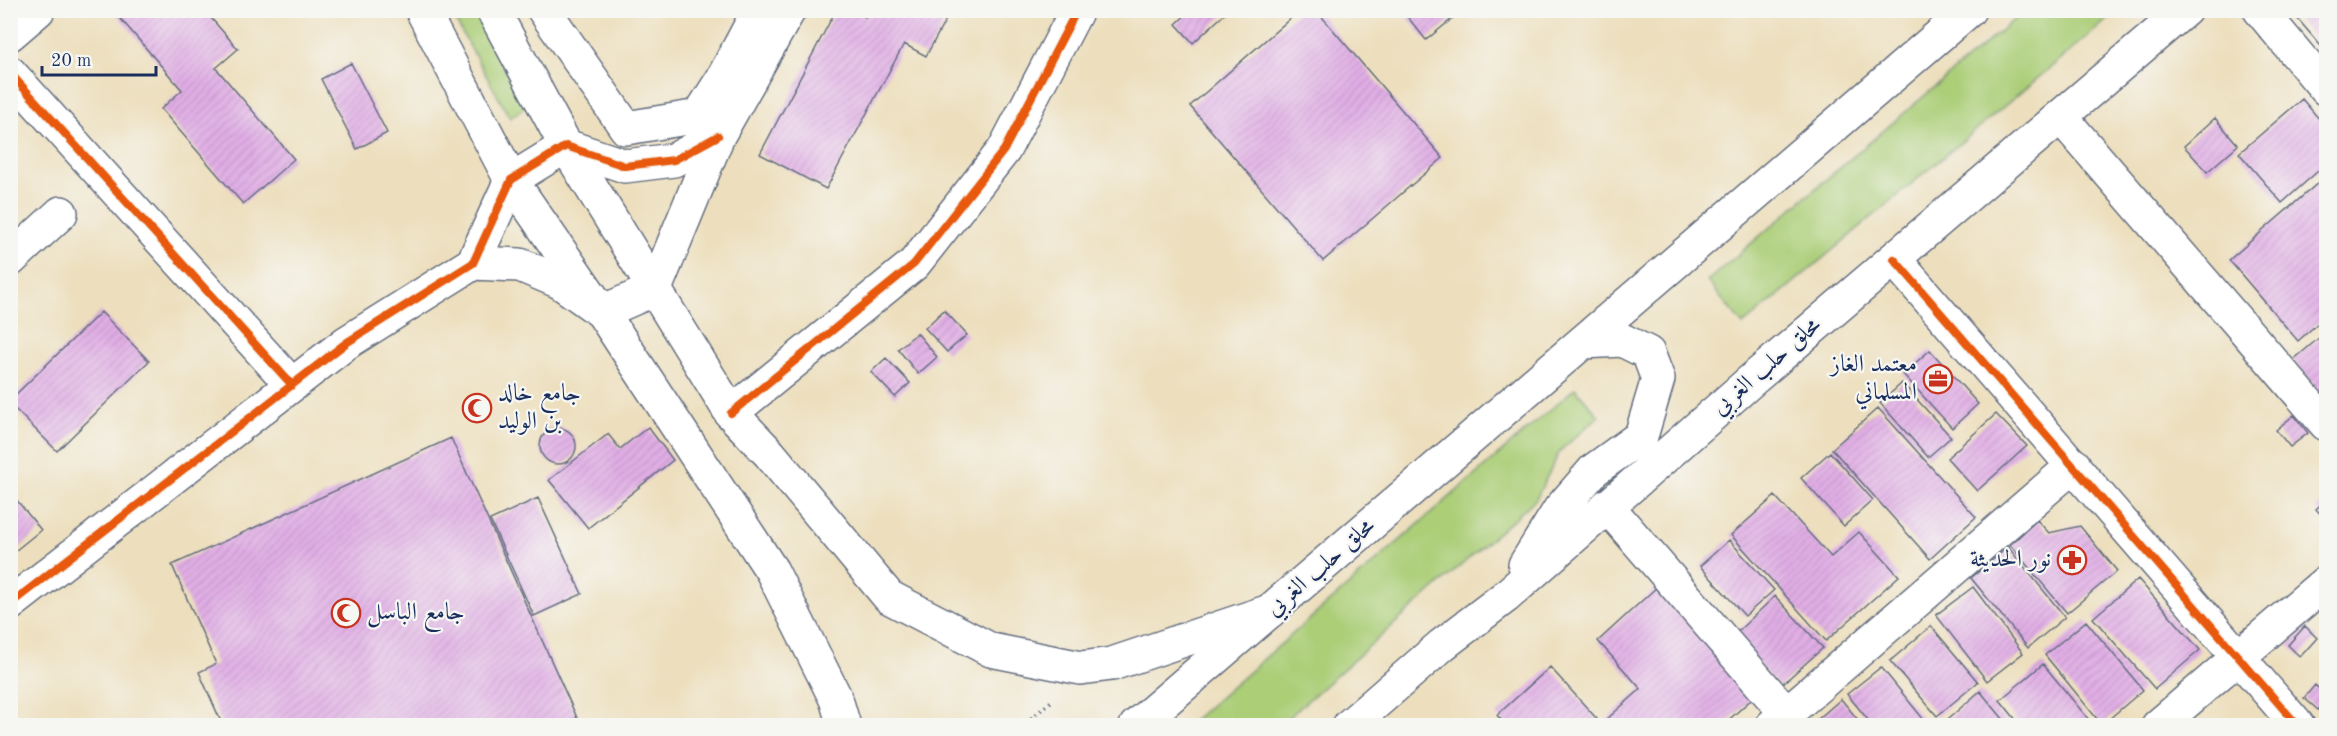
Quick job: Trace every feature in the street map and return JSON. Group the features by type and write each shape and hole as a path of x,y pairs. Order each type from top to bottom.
{"main road":[{"path":"10,34 38,10"},
{"path":"422,10 511,180 602,312 772,571 836,699 844,726"},
{"path":"493,10 566,146 731,413 769,453 889,597 991,650 1081,668 1112,664 1272,610"},
{"path":"731,413 914,264 1004,150 1077,10"},
{"name":"محلق حلب الغربي","path":"1136,726 1970,10"},
{"name":"محلق حلب الغربي","path":"1357,723 1442,645 1504,597 2185,10"},
{"path":"2260,10 2326,89"},
{"path":"602,312 655,289 718,136 778,11"},
{"path":"549,14 626,128 699,116 723,78 778,11"},
{"path":"10,73 292,385"},
{"path":"2061,117 2326,424"},
{"path":"566,146 625,166 674,160 718,136"},
{"path":"10,604 346,343 472,263 511,180 566,146"},
{"path":"10,260 62,213"},
{"path":"1894,259 2240,656 2298,726"},
{"path":"472,263 520,265 560,282 602,312"},
{"path":"1504,597 1560,509 1594,470 1641,436 1658,379 1648,353 1622,340 1583,342"},
{"path":"1607,506 1779,719 2074,465"},
{"path":"2158,726 2326,582"}],"green space":[{"path":"450,11 474,11 525,107 510,118"},
{"path":"2024,11 2118,11 1743,325 1707,281"},
{"path":"1575,388 1599,416 1560,451 1536,499 1280,725 1188,725"}],"building":[{"path":"113,10 204,10 238,49 216,68 294,159 243,204 161,109 182,90"},
{"path":"836,10 853,10 865,17 868,10 951,10 926,56 904,44 826,189 760,154"},
{"path":"1191,10 1229,10 1193,43 1176,24"},
{"path":"1300,10 1316,10 1443,158 1323,261 1190,106"},
{"path":"1402,10 1463,10 1426,40"},
{"path":"2306,10 2326,10 2326,52 2297,18"},
{"path":"351,63 387,133 357,149 321,79"},
{"path":"2302,99 2326,127 2326,164 2282,203 2239,153"},
{"path":"2215,118 2238,145 2207,172 2184,146"},
{"path":"2326,176 2326,316 2298,341 2229,260"},
{"path":"944,310 967,335 947,352 925,328"},
{"path":"101,312 149,361 57,451 10,404 10,400"},
{"path":"2326,332 2326,400 2293,360"},
{"path":"917,333 937,357 918,374 898,349"},
{"path":"1930,350 1978,404 1952,428 1903,374"},
{"path":"886,358 910,383 895,397 871,372"},
{"path":"1902,383 1951,437 1928,457 1880,403"},
{"path":"1878,408 1976,517 1930,559 1832,449"},
{"path":"1996,414 2027,446 1977,491 1947,458"},
{"path":"2294,415 2308,433 2290,447 2276,430"},
{"path":"648,427 673,460 588,528 549,480 608,434 620,449"},
{"path":"558,428 571,433 576,446 571,459 558,464 545,459 540,446 545,433"},
{"path":"451,438 577,718 560,726 223,726 199,672 216,664 172,565"},
{"path":"1830,452 1873,500 1844,526 1801,478"},
{"path":"10,492 41,530 10,555"},
{"path":"1775,496 1831,557 1859,532 1899,576 1826,641 1731,535"},
{"path":"538,498 582,594 534,616 490,520"},
{"path":"2326,500 2326,520 2316,509"},
{"path":"2037,520 2049,533 2080,526 2117,571 2067,613 2010,545"},
{"path":"1729,540 1774,590 1745,616 1700,566"},
{"path":"2008,547 2065,617 2028,648 1971,578"},
{"path":"2138,579 2200,650 2155,689 2093,618"},
{"path":"1658,586 1756,695 1722,726 1613,726 1607,719 1641,689 1598,641"},
{"path":"1973,587 2023,653 1987,681 1936,615"},
{"path":"1775,596 1823,648 1779,687 1733,636"},
{"path":"2086,621 2143,690 2102,725 2045,655"},
{"path":"1931,626 1978,682 1937,716 1890,661"},
{"path":"2305,626 2317,638 2300,657 2288,645"},
{"path":"2043,664 2094,726 2021,726 2000,700"},
{"path":"1550,667 1597,719 1590,726 1506,726 1497,715"},
{"path":"1881,667 1929,726 1873,726 1847,694"},
{"path":"2315,685 2326,695 2326,701 2318,710 2304,698"},
{"path":"1980,691 2009,726 1940,726"},
{"path":"1841,699 1863,726 1810,726"}],"cycle path":[{"path":"731,413 914,264 1004,150 1077,10"},
{"path":"10,73 292,385"},
{"path":"10,604 346,343 473,263 511,180 566,146 625,166 674,160 718,136"},
{"path":"1894,259 2298,726"}],"place":[{"name":"معتمد الغاز المسلماني","path":"1938,379"},
{"name":"جامع خالد بن الوليد","path":"477,408"},
{"name":"نور الحديثة","path":"2072,560"},
{"name":"جامع الباسل","path":"346,613"}]}
